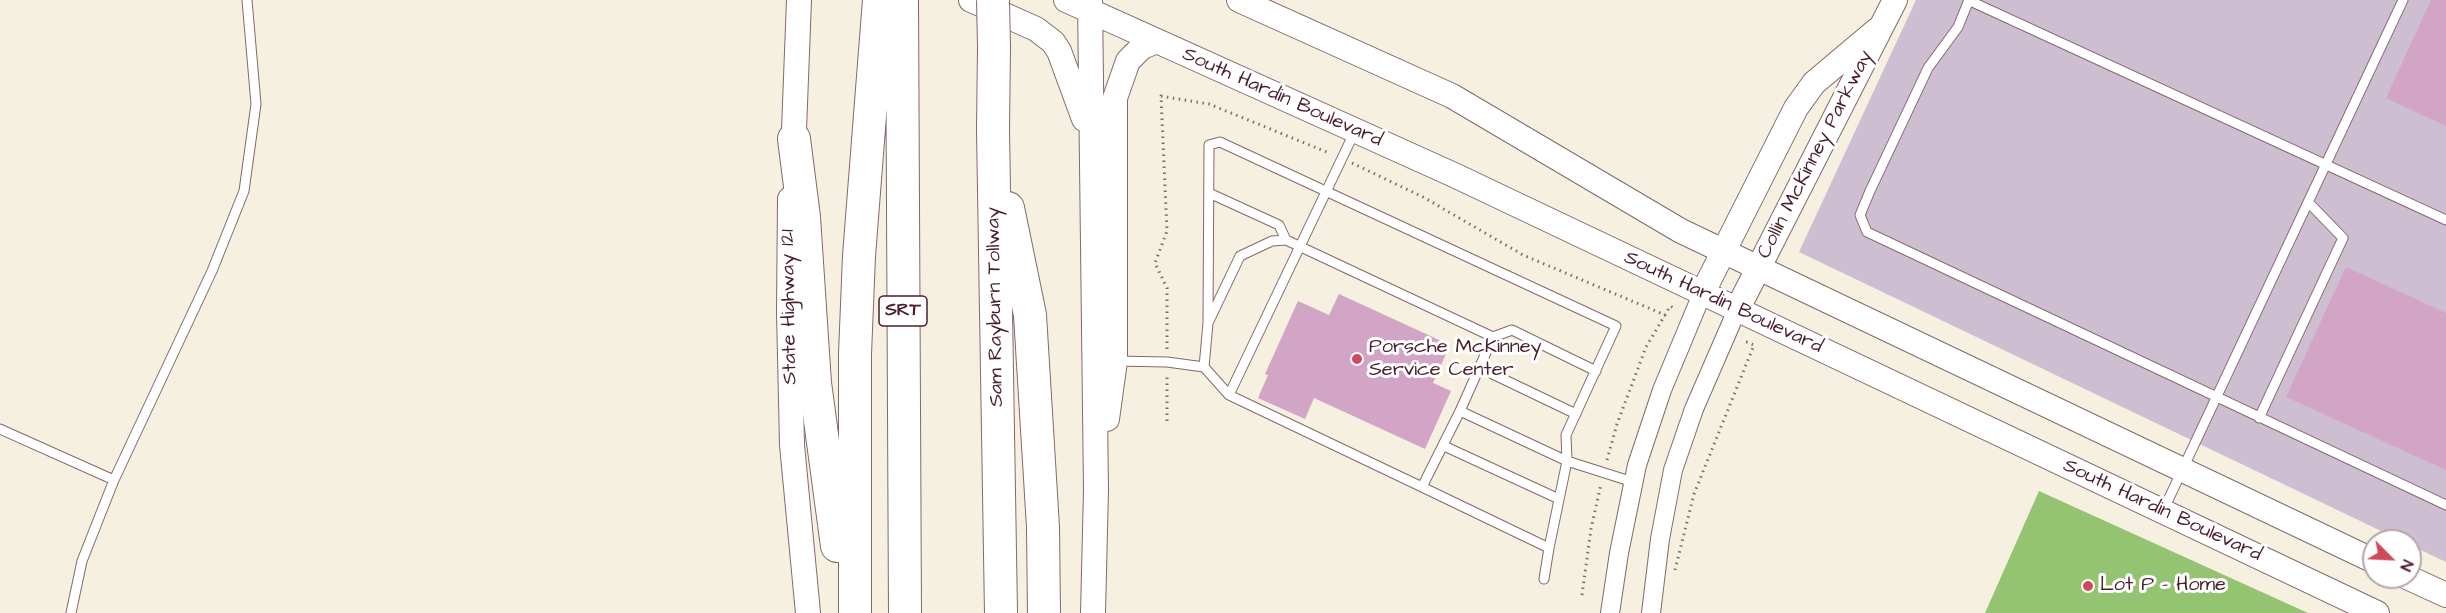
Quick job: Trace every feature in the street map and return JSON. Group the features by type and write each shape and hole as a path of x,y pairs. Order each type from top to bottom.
{"highway":[{"name":"Sam Rayburn Tollway","path":"993,0 1001,613"},
{"path":"855,613 855,452 859,256 890,3"},
{"name":"SRT","path":"890,3 904,613"},
{"path":"993,130 1030,315 1043,527 1044,613"},
{"path":"794,139 804,217 815,383 831,491 844,613"}],"main road":[{"name":"State Highway 121","path":"799,0 789,301 792,445 808,613"},
{"path":"971,0 1036,30 1053,42 1059,51 1090,135"},
{"name":"South Hardin Boulevard","path":"1065,0 1090,5 1157,41 1737,310 2377,613"},
{"path":"1239,0 1452,96 1639,208 1723,251 2362,555"},
{"name":"Collin McKinney Parkway","path":"1737,310 1895,0"},
{"path":"1090,5 1096,490 1093,613"},
{"path":"1702,294 1796,108 1814,83 1883,25"},
{"path":"1096,490 1115,361 1115,98 1128,61 1142,48 1157,41"},
{"path":"2422,584 2446,595"}],"street":[{"path":"1610,613 1633,482 1662,390 1702,294"},
{"path":"1651,613 1660,538 1673,470 1694,409 1737,310"}],"lane":[{"path":"71,613 82,561 114,480 212,271 244,191 256,104 247,0"},
{"path":"2446,220 1968,0 1958,27 1928,68 1869,191 1860,215 1867,232 2446,505"},
{"path":"2163,512 2403,0"},
{"path":"1229,395 1355,131"},
{"path":"1204,367 1208,323 1209,145 1220,142 1617,326 1566,435 1567,461 1544,579"},
{"path":"1209,193 1279,225 1286,240"},
{"path":"2259,418 2343,238 2308,202"},
{"path":"1208,323 1240,256 1272,241 1286,240 1493,337 1512,330 1596,371"},
{"path":"1422,487 1444,446 1493,337"},
{"path":"1115,361 1167,362 1204,367 1229,395 1549,548"},
{"path":"1480,368 1576,414"},
{"path":"1460,411 1567,461 1633,482"},
{"path":"0,429 114,480"},
{"path":"1444,446 1559,499"}],"path":[{"path":"1167,421 1167,288 1155,263 1167,231 1161,96 1209,104 1343,159 1423,196 1522,255 1665,315"},
{"path":"1582,595 1590,529 1604,473 1617,424 1646,347 1670,306 1692,316"},
{"path":"1673,578 1694,494 1754,345 1727,332"}],"shaded area":[{"path":"1916,0 2446,0 2446,562 2422,551 2422,529 2377,529 1799,252"}],"green space":[{"path":"2039,491 2308,613 1985,613"}],"building":[{"path":"2431,0 2446,0 2446,126 2386,98"},
{"path":"2346,267 2446,313 2446,470 2286,397"},
{"name":"Porsche McKinney Service Center","path":"1339,294 1450,345 1433,383 1451,391 1425,449 1314,398 1305,419 1258,398 1268,375 1265,374 1298,301 1329,315"}],"place":[{"name":"Porsche McKinney Service Center","path":"1357,359"},
{"name":"Lot P - Home","path":"2088,586"}]}
